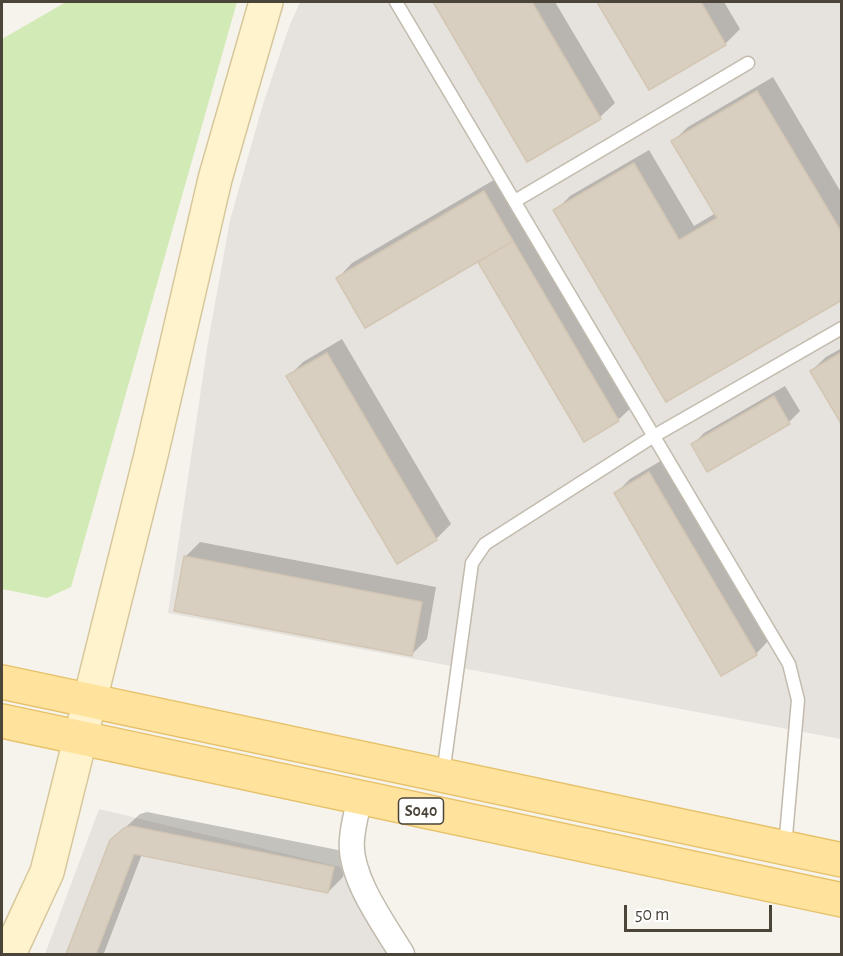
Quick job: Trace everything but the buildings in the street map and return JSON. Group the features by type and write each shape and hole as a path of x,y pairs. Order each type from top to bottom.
{"main road":[{"name":"S040","path":"2,682 842,860"},
{"name":"S040","path":"2,721 842,900"}],"street":[{"path":"9,954 47,872 151,455 215,179 267,2"},
{"path":"360,797 351,841 356,868 367,894 402,954"}],"lane":[{"path":"396,2 789,664 798,700 785,848"},
{"path":"515,201 748,63"},
{"path":"443,776 472,563 485,544 654,436 842,328"}],"shaded area":[{"path":"300,2 841,2 841,739 168,613 208,342 230,220 263,104 289,27"},
{"path":"99,809 340,867 391,954 45,954"}],"green space":[{"path":"66,2 237,2 71,587 47,598 2,589 2,39"}]}
